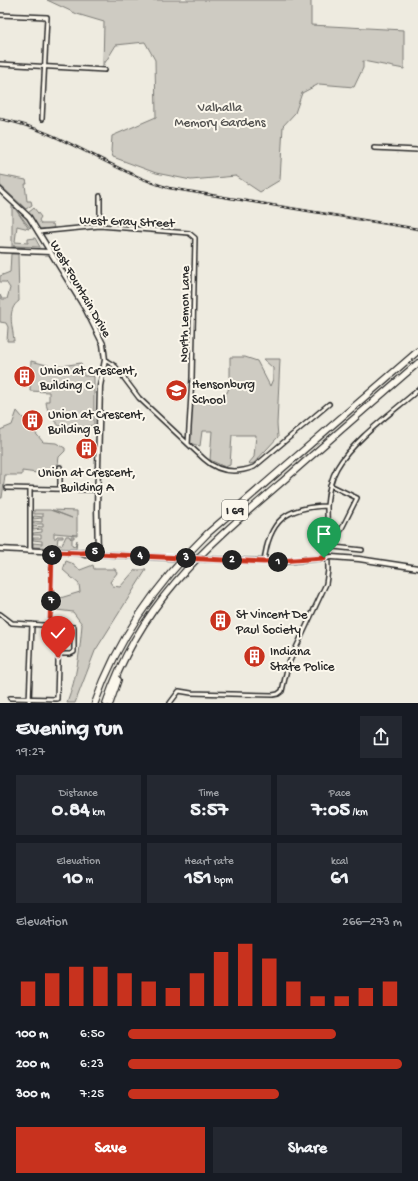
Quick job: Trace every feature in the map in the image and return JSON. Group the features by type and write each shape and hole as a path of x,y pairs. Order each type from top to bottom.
{"highway":[{"name":"I 69","path":"95,703 121,644 148,601 176,565 208,533 418,351"},
{"name":"I 69","path":"106,703 120,668 136,638 153,610 188,566 225,531 418,363"},
{"path":"110,703 116,687 120,668"}],"street":[{"path":"0,15 47,17 42,119"},
{"path":"0,64 105,70"},
{"path":"374,148 418,150"},
{"name":"West Fountain Drive","path":"0,190 21,208 38,232 99,333 103,344 105,360"},
{"path":"100,196 100,226"},
{"name":"West Gray Street","path":"38,232 100,226 192,233"},
{"name":"North Lemon Lane","path":"188,444 195,238 192,233"},
{"path":"0,250 50,252"},
{"path":"98,554 100,383 105,360 118,368 139,398 188,444 215,467 231,471 245,470 258,464 329,404"},
{"path":"170,703 179,691 190,693 278,694 282,691 288,664 326,584 328,548 326,506 330,485 336,469 351,449 418,390"},
{"path":"60,467 60,489"},
{"path":"330,485 357,498 334,547"},
{"path":"7,488 98,490"},
{"path":"30,489 30,551"},
{"path":"264,562 270,534 282,518 292,512 304,508 326,506"},
{"path":"328,548 334,547 362,550"},
{"path":"0,549 264,562 324,558 359,559 418,568"},
{"path":"50,625 52,552"},
{"path":"0,614 12,623 72,625 75,629 74,652 70,654 59,654"},
{"path":"29,703 32,624"},
{"path":"10,698 57,699 59,625"}],"green space":[{"name":"Valhalla Memory Gardens","path":"47,0 311,0 311,25 404,30 404,69 363,61 363,68 354,87 319,84 302,93 295,113 283,126 280,180 260,192 236,176 191,180 156,173 113,157 111,151 112,136 156,117 155,60 145,42 116,45 103,66 104,22 77,14"},
{"path":"0,175 26,180 27,201 31,201 32,205 26,209 0,185"},
{"path":"12,206 15,207 21,211 32,225 30,228 14,207 29,229 17,226 15,242 28,243 28,239 35,238 40,247 13,246 25,247 12,249"},
{"path":"34,208 41,217 39,220 41,224 53,224 54,228 39,229 28,213"},
{"path":"11,254 18,254 19,301 15,305 11,314 14,341 7,341 8,327 6,323 0,322 0,295 2,299 7,299 10,288 6,282 0,282 0,276 10,272"},
{"path":"230,357 245,357 257,361 270,386 273,379 273,368 263,359 280,359 277,424 278,437 254,463 250,464 249,463 254,457 256,435 232,435 230,465 225,467 210,460 212,431 202,431 200,446 189,443 193,403 216,400 226,393 229,388 230,380"},
{"path":"31,361 55,367 81,363 84,376 94,376 94,425 68,431 56,423 46,406 46,401 49,401 49,392 30,391"},
{"path":"17,411 43,442 56,443 65,448 65,451 59,457 57,470 52,475 22,471 22,475 5,475 2,498 0,498 0,430 12,425"},
{"path":"34,510 50,510 72,518 52,510 77,511 77,535 54,533 54,538 57,536 63,536 63,538 58,538 57,545 62,545 66,536 69,536 71,539 71,536 74,536 74,538 72,538 72,545 75,546 77,540 76,549 33,547 33,543 42,544 42,541 33,540 33,538 41,538 41,535 33,535 33,533 42,532 42,529 33,530 33,526 43,527 43,524 33,524 33,521 42,522 42,518 33,519 34,516 43,517 43,514 34,514"},
{"path":"66,561 74,564 74,566 80,570 93,565 94,569 115,569 117,573 110,582 113,586 120,587 135,570 146,570 95,651 75,703 67,703 78,664 82,624 73,612 57,610 57,599 80,592 79,584 63,570"}],"railway":[{"path":"0,119 22,124 44,132 126,172 169,188 418,229"}],"place":[{"name":"Union at Crescent, Building C","path":"24,376"},
{"name":"Hensonburg School","path":"177,390"},
{"name":"Union at Crescent, Building B","path":"33,420"},
{"name":"Union at Crescent, Building A","path":"87,449"},
{"name":"St Vincent De Paul Society","path":"220,620"},
{"name":"Indiana State Police","path":"254,657"}],"route":[{"path":"58,657 59,625 50,625 52,552 94,552 98,554 264,562 324,558"}]}
